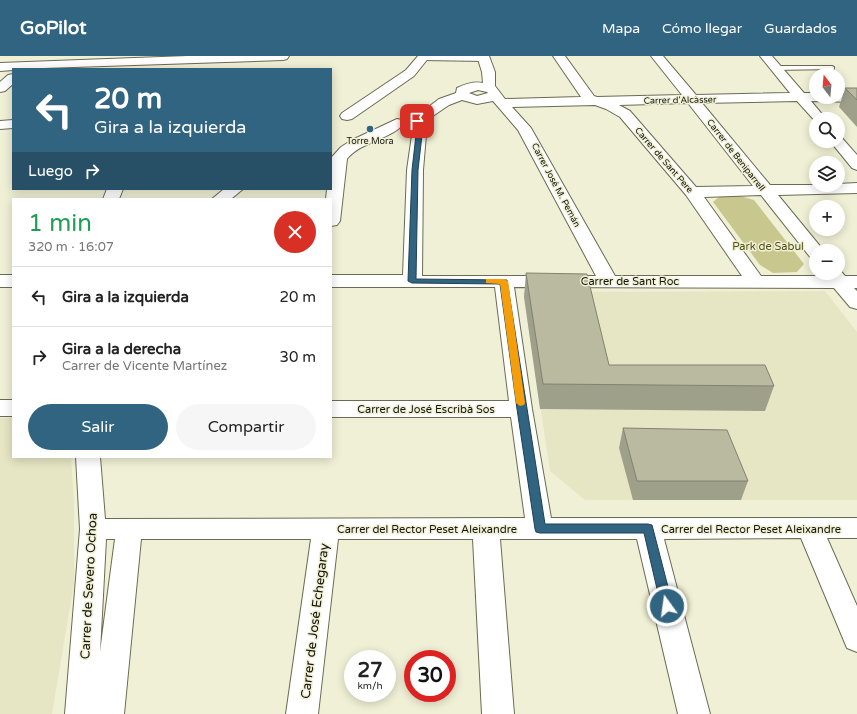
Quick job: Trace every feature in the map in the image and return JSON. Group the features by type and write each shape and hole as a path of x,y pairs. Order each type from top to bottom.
{"street":[{"path":"26,68 39,56"},
{"path":"0,67 26,68 283,56"},
{"path":"288,68 289,56"},
{"name":"Carrer de Sant Pere","path":"560,56 589,99 611,106 624,114 692,192 755,281"},
{"name":"Carrer de Beniparrell","path":"657,56 809,245"},
{"path":"766,56 813,112"},
{"path":"347,116 410,73 424,57 484,57 495,95"},
{"path":"2,91 12,79"},
{"name":"Carrer d'Alcàsser","path":"417,121 444,102 463,95 462,91 478,86 495,95 599,102 800,97 857,98"},
{"name":"Carrer José M. Pemán","path":"495,95 524,128 608,281"},
{"path":"332,116 347,116 397,123 417,121 419,135 415,170 412,281"},
{"path":"332,213 339,158 346,150 394,126 397,123"},
{"path":"0,125 12,124"},
{"path":"843,148 857,165"},
{"path":"692,192 857,188"},
{"path":"222,198 234,190"},
{"name":"Carrer de Sant Roc","path":"332,281 809,280"},
{"path":"844,280 857,303"},
{"path":"0,281 12,281"},
{"path":"504,281 521,409 540,529"},
{"path":"0,408 12,408"},
{"name":"Carrer de José Escribà Sos","path":"332,409 521,409"},
{"name":"Carrer de Severo Ochoa","path":"81,714 93,529 88,458"},
{"path":"648,528 694,714"},
{"path":"810,528 857,639"},
{"name":"Carrer del Rector Peset Aleixandre","path":"93,529 857,528"},
{"path":"108,714 129,529"},
{"name":"Carrer de José Echegaray","path":"302,714 326,529"},
{"path":"486,529 498,714"}],"lane":[{"path":"775,68 809,68"}],"shaded area":[{"path":"825,291 857,332 857,500 585,500 550,471 523,292"},
{"path":"0,418 12,418 12,458 71,458 74,501 74,583 52,714 0,714"}],"green space":[{"name":"Park de Sabul","path":"740,196 754,200 804,264 797,272 773,273 760,265 713,202 719,197"}],"building":[{"path":"845,88 857,88 857,100"},
{"path":"526,273 587,274 609,365 765,365 774,386 543,384"},
{"path":"623,428 727,430 748,481 637,481"}],"slow traffic":[{"path":"488,281 504,281 520,403"}],"place":[{"name":"Torre Mora","path":"370,129"}],"route":[{"path":"417,121 419,135 415,170 412,281 504,281 521,409 540,529 648,528 667,606"}]}
